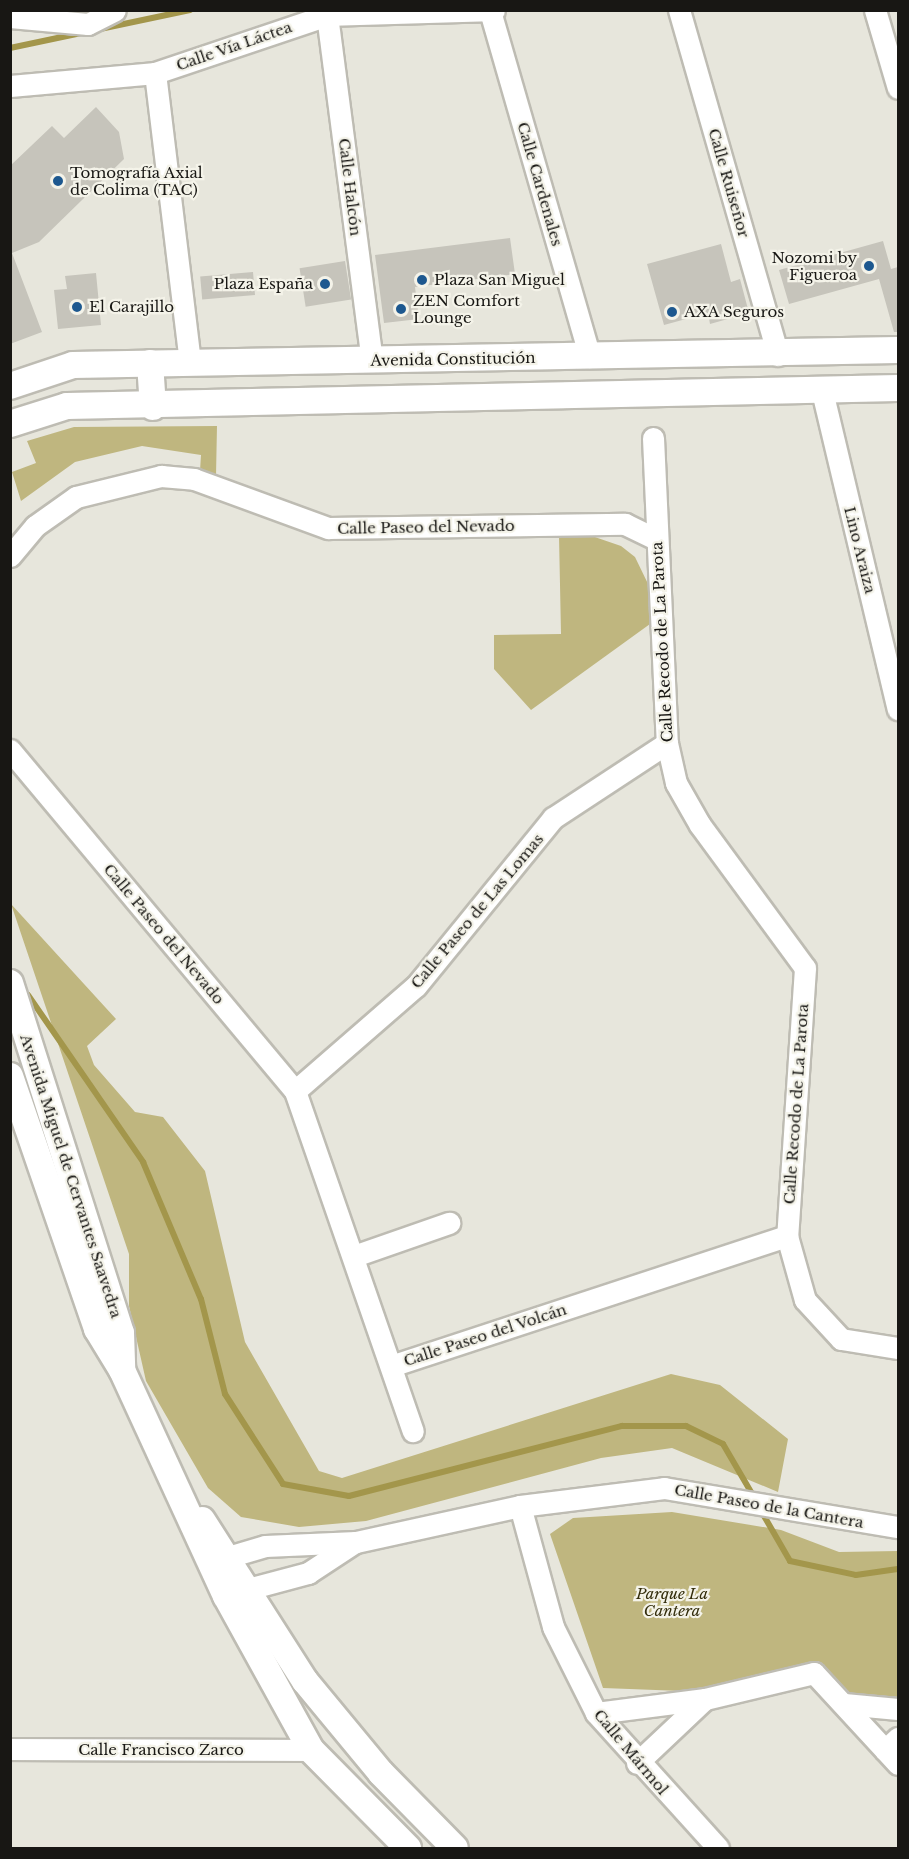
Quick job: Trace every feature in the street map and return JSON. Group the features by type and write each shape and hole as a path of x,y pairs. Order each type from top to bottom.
{"street":[{"path":"10,17 88,24 115,10"},
{"name":"Calle Ruiseñor","path":"679,10 778,355"},
{"path":"875,10 898,88"},
{"name":"Calle Vía Láctea","path":"10,86 155,73 327,15 492,11"},
{"name":"Calle Cardenales","path":"492,11 590,357"},
{"name":"Calle Halcón","path":"327,15 372,360"},
{"path":"155,73 190,361"},
{"name":"Avenida Constitución","path":"10,386 73,365 190,361 778,355 898,351"},
{"path":"150,363 153,407"},
{"path":"10,424 67,406 153,407 898,388"},
{"name":"Lino Araiza","path":"822,391 898,709"},
{"name":"Calle Recodo de La Parota","path":"652,438 667,742 676,783 700,825 805,968 787,1236 805,1300 841,1339 898,1348"},
{"name":"Calle Paseo del Nevado","path":"10,556 35,526 76,497 161,476 194,479 328,528 625,524 656,539"},
{"name":"Calle Paseo de Las Lomas","path":"295,1091 416,986 553,818 667,742"},
{"name":"Calle Paseo del Nevado","path":"10,750 295,1091"},
{"name":"Avenida Miguel de Cervantes Saavedra","path":"10,983 18,1036 121,1333 122,1370"},
{"name":"Avenida Miguel de Cervantes Saavedra","path":"10,1076 97,1329 122,1370 176,1483 236,1593 311,1750 408,1848"},
{"name":"Calle Paseo del Volcán","path":"295,1091 391,1366 787,1236"},
{"path":"354,1256 449,1223"},
{"path":"391,1366 413,1431"},
{"name":"Calle Paseo de la Cantera","path":"356,1542 520,1506 664,1488 898,1527"},
{"name":"Calle Mármol","path":"520,1506 553,1627 596,1713 637,1763 718,1848"},
{"path":"219,1560 265,1546 356,1542"},
{"path":"236,1593 308,1573 356,1542"},
{"name":"Avenida Miguel de Cervantes Saavedra","path":"236,1593 381,1773 455,1848"},
{"path":"596,1713 705,1699 814,1673 894,1751"},
{"path":"637,1763 705,1699"},
{"path":"844,1704 898,1709"},
{"name":"Calle Francisco Zarco","path":"10,1749 311,1750"}],"green space":[{"path":"217,426 216,476 200,471 201,455 142,446 75,462 21,501 12,472 36,463 27,441 74,427"},
{"path":"586,534 621,546 635,557 650,588 650,624 531,710 494,669 494,635 561,634 559,536"},
{"path":"11,904 116,1019 87,1046 94,1065 135,1112 163,1117 205,1171 245,1342 319,1471 342,1478 671,1374 720,1385 788,1439 778,1492 672,1448 601,1458 366,1521 299,1527 241,1517 208,1488 146,1381 129,1306 129,1254"},
{"name":"Parque La Cantera","path":"672,1512 781,1530 839,1552 898,1551 898,1697 850,1693 818,1661 768,1677 682,1691 603,1688 550,1534 573,1518"}],"building":[{"name":"Tomografía Axial de Colima (TAC)","path":"96,107 119,132 124,159 39,242 12,253 42,332 10,344 10,166 52,126 64,138"},
{"name":"Plaza San Miguel","path":"510,238 515,274 415,287 419,319 384,323 375,255"},
{"path":"883,241 891,269 898,267 898,332 894,332 879,279 789,304 779,270"},
{"path":"721,244 731,282 740,279 749,313 710,324 708,313 664,325 647,264"},
{"name":"Plaza España","path":"345,261 351,300 306,307 300,268"},
{"path":"253,272 255,295 202,300 200,277"},
{"name":"El Carajillo","path":"96,273 101,325 58,329 54,290 67,289 65,276"}],"waterway":[{"path":"10,48 190,10"},
{"path":"28,995 143,1162 201,1299 225,1394 283,1484 349,1496 622,1426 686,1426 723,1444 754,1497"},
{"path":"760,1509 790,1561 856,1575 898,1569"}],"place":[{"name":"Tomografía Axial de Colima (TAC)","path":"58,181"},
{"name":"Nozomi by Figueroa","path":"869,266"},
{"name":"Plaza San Miguel","path":"422,280"},
{"name":"Plaza España","path":"325,284"},
{"name":"El Carajillo","path":"77,307"},
{"name":"ZEN Comfort Lounge","path":"401,309"},
{"name":"AXA Seguros","path":"672,312"}]}
